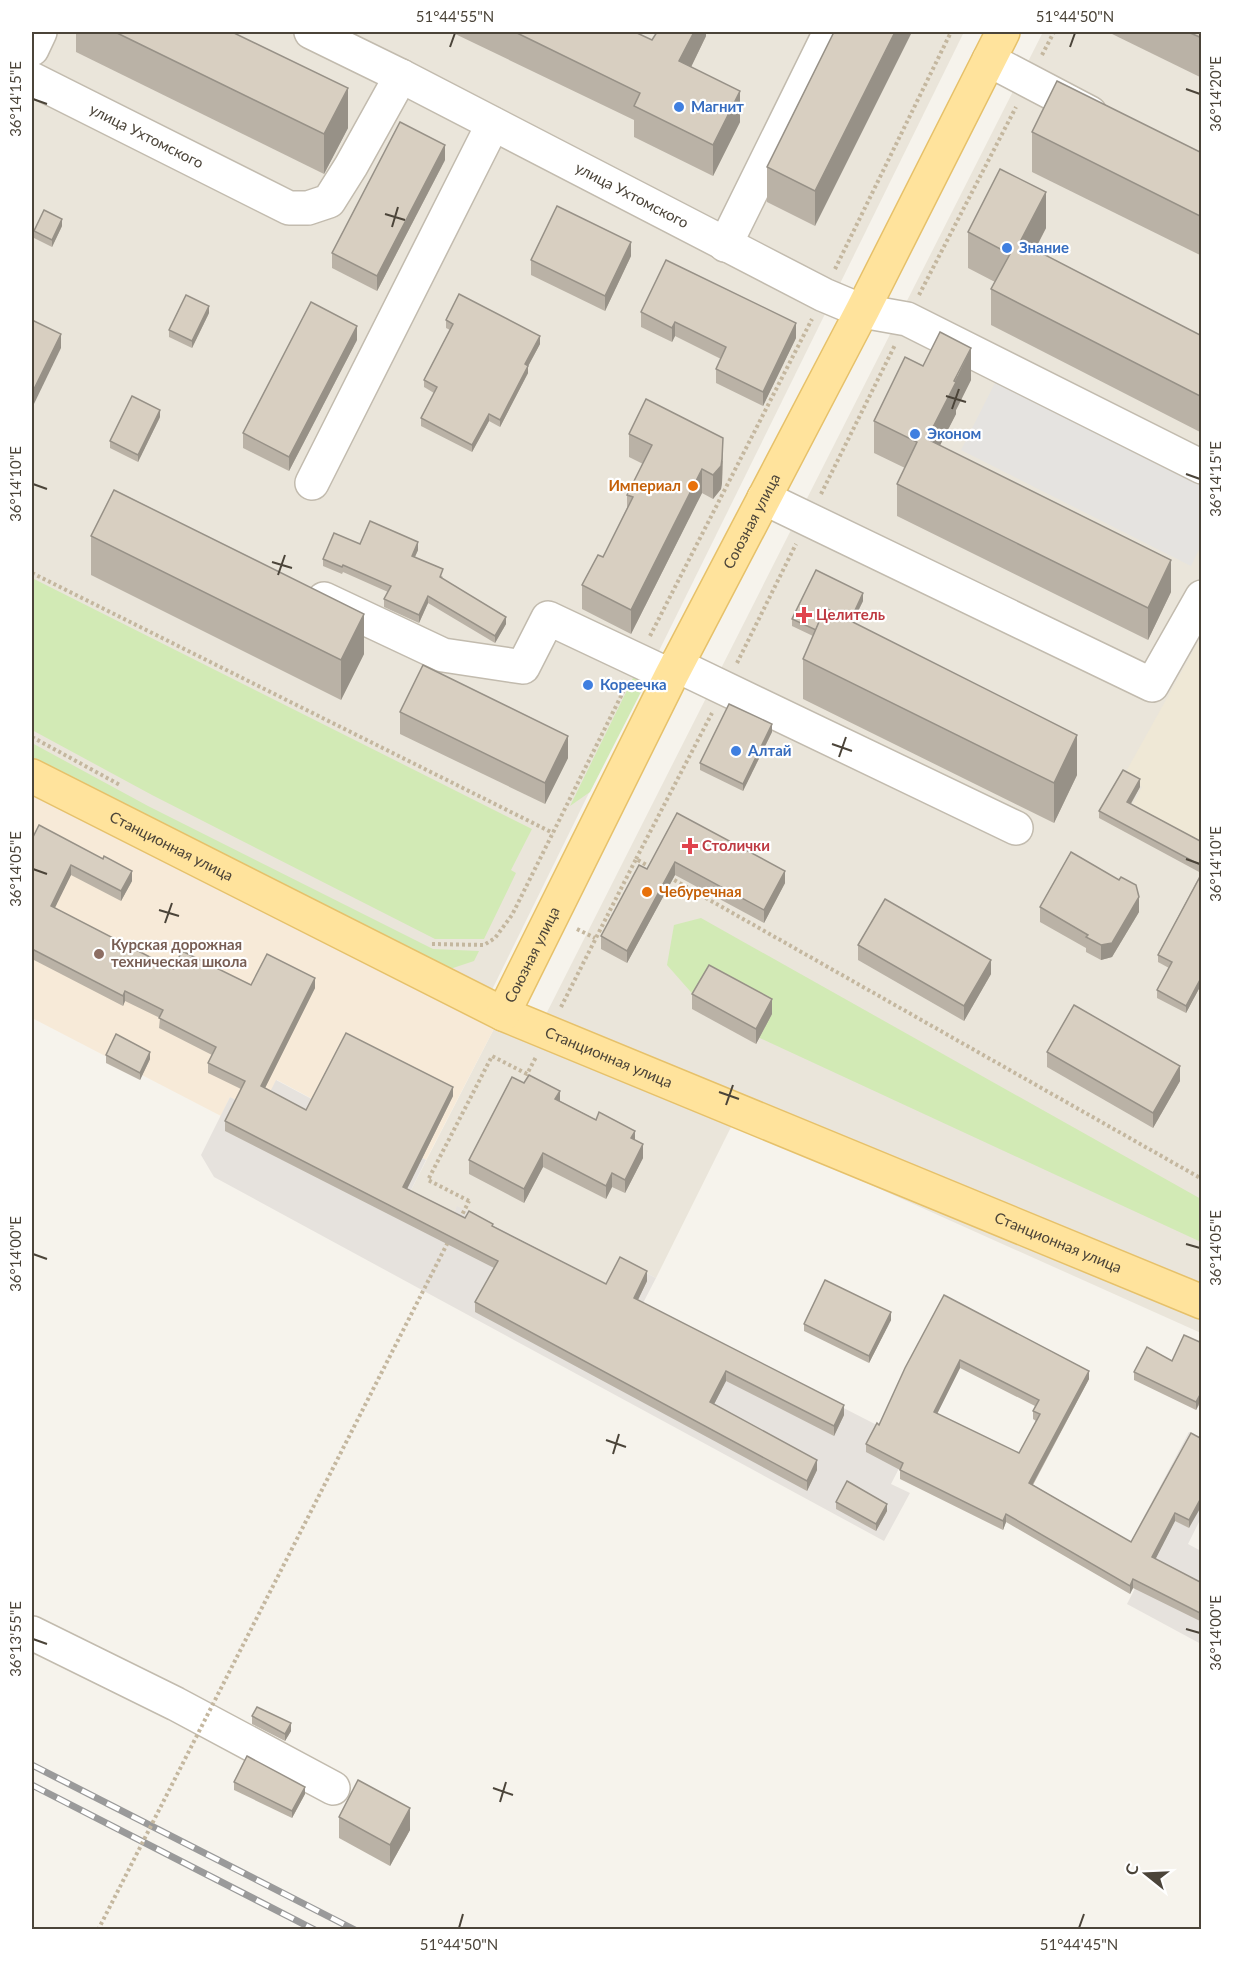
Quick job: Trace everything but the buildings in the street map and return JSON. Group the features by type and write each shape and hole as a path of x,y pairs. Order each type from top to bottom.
{"main road":[{"name":"Союзная улица","path":"503,1014 674,670 862,311 1003,32"},
{"name":"Станционная улица","path":"32,776 503,1014 1202,1302"}],"street":[{"path":"32,49 40,32"},
{"name":"улица Ухтомского","path":"311,32 401,76 824,295 862,311 907,320 1202,467"},
{"path":"725,245 830,32"},
{"path":"988,60 1120,128"},
{"name":"улица Ухтомского","path":"32,79 289,208 308,208 329,201 401,76"},
{"path":"312,483 492,124"},
{"path":"764,498 1152,685 1202,597"},
{"path":"296,586 443,655 523,667 548,618 724,688 1016,828"},
{"path":"32,1634 176,1704 333,1788"}],"path":[{"path":"458,1222 469,1201 428,1180 492,1056 527,1074 1054,32"},
{"path":"32,573 553,833"},
{"path":"636,859 657,870"},
{"path":"667,876 1202,1179"},
{"path":"98,1929 453,1233"}],"shaded area":[{"path":"32,32 964,32 481,1012 32,779"},
{"path":"1043,32 1201,32 1201,1333 733,1123 656,1278 619,1259 606,1284 457,1207 453,1215 410,1192 498,1021 535,1036"},
{"path":"999,375 1201,477 1201,546 1191,566 961,450"},
{"path":"1201,637 1201,848 1129,811 1142,787 1123,777"},
{"path":"32,779 498,1021 426,1160 277,1080 260,1112 230,1097 221,1116 32,1018"},
{"path":"276,1080 426,1160 410,1192 453,1215 457,1206 605,1284 619,1259 656,1278 642,1305 912,1443 891,1484 910,1493 884,1541 214,1177 201,1155 230,1097 260,1112"},
{"path":"1189,1432 1201,1438 1201,1518 1188,1544 1201,1551 1201,1644 1127,1604 1153,1553 1131,1541"}],"green space":[{"path":"32,578 532,829 511,870 516,873 484,939 435,939 152,795 32,730"},
{"path":"636,672 642,679 642,690 590,792 570,806"},
{"path":"32,743 148,806 433,949 479,951 474,961 450,969 32,767"},
{"path":"701,918 1201,1199 1201,1242 712,1016 667,965 674,925"}],"railway":[{"path":"32,1765 355,1930"},
{"path":"32,1785 315,1930"}],"place":[{"name":"Магнит","path":"679,107"},
{"name":"Знание","path":"1007,248"},
{"name":"Эконом","path":"915,434"},
{"name":"Империал","path":"693,486"},
{"name":"Целитель","path":"804,615"},
{"name":"Кореечка","path":"588,685"},
{"name":"Алтай","path":"736,751"},
{"name":"Столички","path":"690,846"},
{"name":"Чебуречная","path":"647,892"},
{"name":"Курская дорожная техническая школа","path":"99,954"}]}
